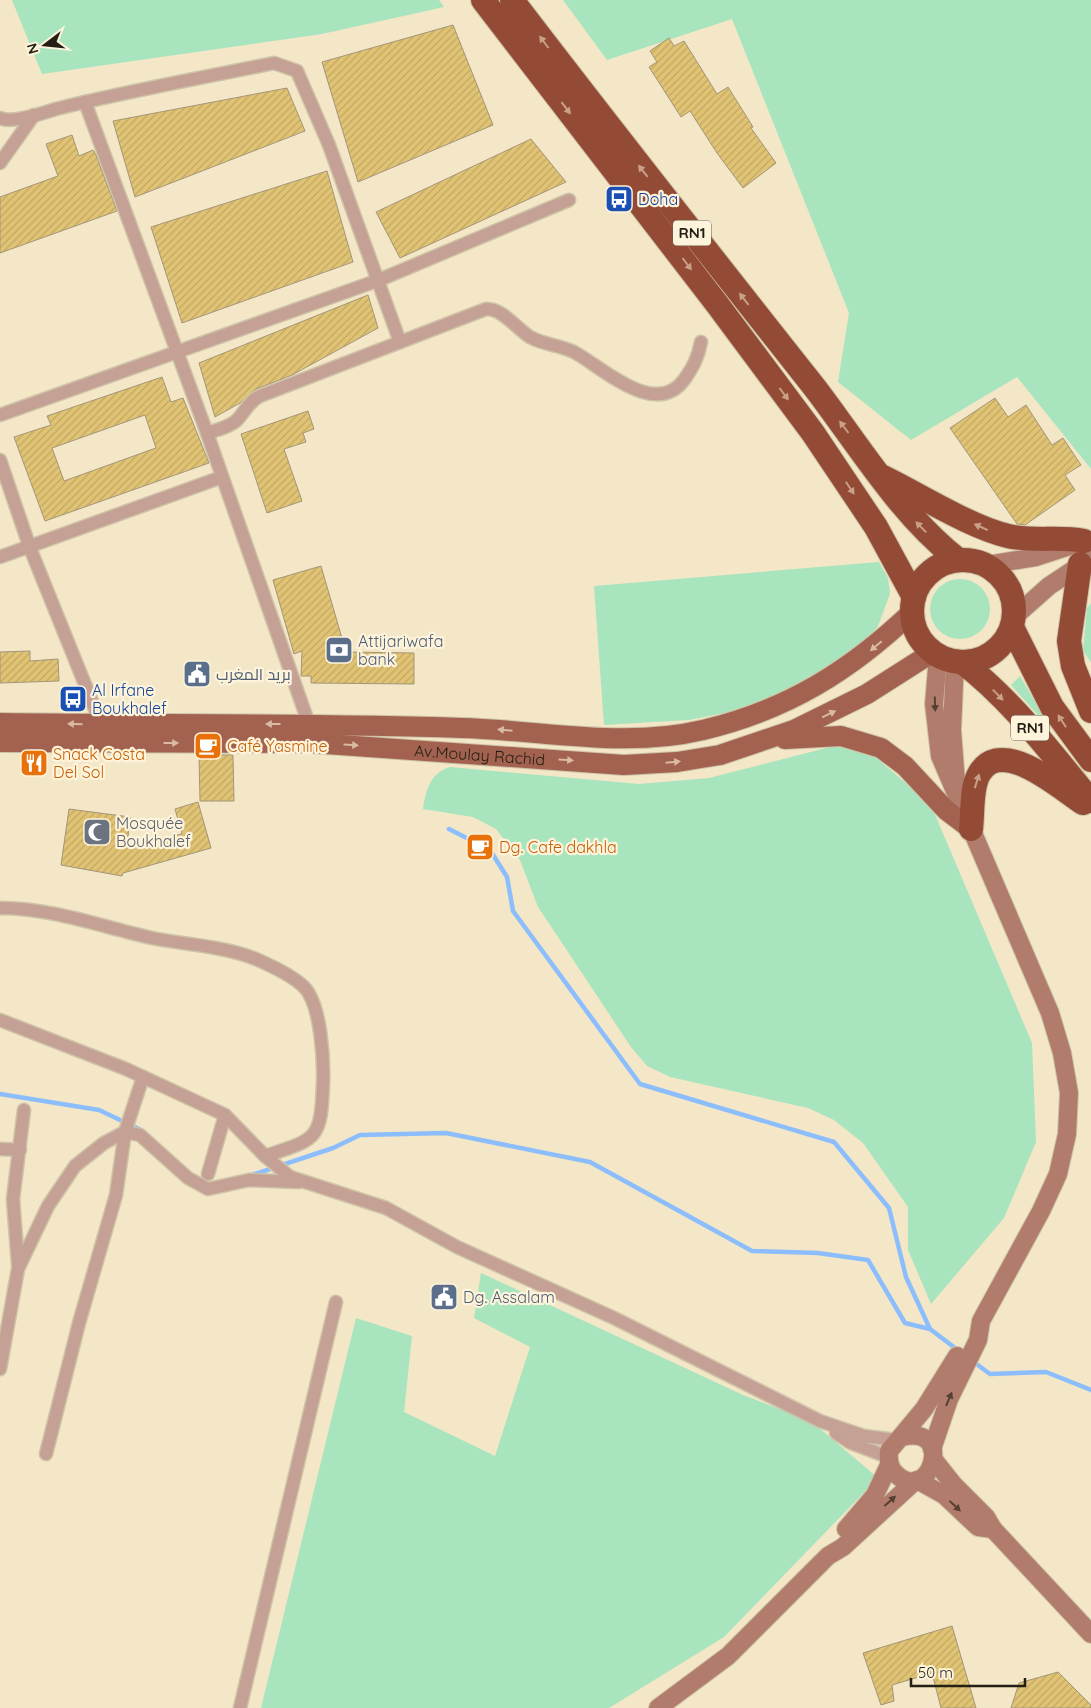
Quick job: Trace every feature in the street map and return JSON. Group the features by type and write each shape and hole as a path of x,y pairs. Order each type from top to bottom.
{"highway":[{"name":"RN1","path":"483,0 813,433 876,527 913,605 914,628 922,641 947,658 978,674 1036,734 1091,801"},
{"name":"RN1","path":"512,0 629,154 882,476 900,503 920,527 957,559"},
{"path":"882,476 993,532 1023,538 1062,538 1086,550 1069,641 1073,666 1091,711"},
{"path":"913,605 920,583 930,571 942,563 957,559 972,560 987,565"},
{"name":"RN1","path":"987,565 999,574 1008,587 1014,601 1013,622 1044,693 1067,730 1091,760"},
{"path":"947,658 987,656 1006,638 1013,622"},
{"path":"971,829 978,776 986,766 1000,760 1023,763 1091,809"}],"main road":[{"name":"Av.Moulay Rachid","path":"0,742 486,728 623,740 685,733 754,715 803,694 870,651 913,605"},
{"name":"Av.Moulay Rachid","path":"0,723 101,724 311,733 624,765 699,759 768,740 843,707 890,681 947,658"},
{"path":"768,740 841,736 881,748 905,766 946,810 971,829"}],"street":[{"path":"0,118 10,120 85,102 274,63 297,71 329,145 400,342"},
{"path":"85,102 207,433 311,733"},
{"path":"0,162 34,115"},
{"path":"0,415 379,280 569,200"},
{"path":"207,433 229,426 252,400 260,396 490,308 530,337 565,348 626,385 651,395 659,395 671,391 681,384 696,363 701,342"},
{"path":"0,460 30,548 101,724"},
{"path":"0,557 30,548 222,477"},
{"path":"987,565 1086,550"},
{"path":"1013,622 1086,550"},
{"path":"828,1556 833,1545 875,1495 889,1461 892,1445 953,1376 1041,1212 1058,1174 1067,1134 1068,1093 1062,1053 1050,1013 940,756 936,736 934,686 947,658"},
{"path":"0,908 50,912 145,936 234,952 256,959 299,982 312,1000 322,1052 324,1075 321,1120 312,1138 267,1158"},
{"path":"0,1020 143,1077 225,1116 283,1172 306,1182 393,1210 457,1248 614,1318 820,1421 851,1442 889,1461 899,1478 916,1480 944,1496 978,1527 993,1529"},
{"path":"46,1454 79,1323 116,1195 125,1132 143,1077"},
{"path":"18,1269 12,1199 24,1110"},
{"path":"208,1174 225,1116"},
{"path":"0,1369 5,1324 18,1269 48,1206 75,1166 104,1142 125,1132 140,1135 188,1178 208,1189 249,1180 306,1182"},
{"path":"0,1149 20,1150"},
{"path":"240,1708 336,1302"},
{"path":"658,1708 728,1656 828,1556 843,1546 916,1480 929,1473 953,1376"},
{"path":"820,1421 864,1436 899,1438 916,1435 923,1438 953,1484 986,1517 993,1529 1091,1634"}],"green space":[{"path":"12,0 439,0 444,7 322,34 42,74"},
{"path":"563,0 1091,0 1091,469 1017,377 911,440 838,382 849,313 732,19 607,60"},
{"path":"879,562 888,578 890,594 878,626 869,638 805,683 763,701 724,713 689,720 604,725 594,586"},
{"path":"954,579 966,579 977,584 985,592 990,603 988,621 977,634 966,639 954,639 943,634 935,626 930,615 930,603 935,592 943,584"},
{"path":"1091,603 1091,662 1083,651 1087,608"},
{"path":"1020,676 1052,731 1011,685"},
{"path":"830,747 841,747 873,755 931,805 1032,1043 1036,1142 1004,1218 931,1304 908,1250 908,1207 863,1143 834,1120 808,1108 670,1077 647,1066 631,1047 538,907 520,860 496,829 473,817 423,809 433,778 450,767 639,784 709,778"},
{"path":"481,1273 743,1395 811,1421 878,1478 724,1637 609,1708 261,1708 356,1318 412,1336 404,1412 495,1456 530,1347 474,1318"}],"building":[{"path":"453,25 493,125 358,182 322,62"},
{"path":"669,38 674,46 684,41 717,94 728,87 753,127 751,128 776,163 743,188 717,153 690,111 681,117 649,67 657,62 650,51"},
{"path":"287,88 305,131 135,197 113,121"},
{"path":"72,135 79,156 93,150 96,155 117,211 0,253 0,197 58,176 46,144"},
{"path":"531,139 566,182 400,258 376,212"},
{"path":"327,171 353,262 182,323 151,227"},
{"path":"368,295 378,328 292,375 256,389 240,403 215,417 199,363"},
{"path":"162,377 171,402 183,398 209,463 45,521 14,437 51,425 47,416","holes":["145,415 156,448 64,481 52,448"]},
{"path":"995,398 1008,417 1026,405 1052,445 1063,438 1081,465 1065,475 1075,490 1025,525 1017,524 950,428"},
{"path":"308,411 314,429 303,433 306,442 284,449 302,501 267,513 241,434"},
{"path":"321,566 346,652 414,653 414,684 311,683 311,676 301,676 302,651 294,654 273,580"},
{"path":"30,651 30,661 58,659 59,681 0,683 0,652"},
{"path":"199,755 233,755 234,801 200,801"},
{"path":"198,802 211,848 123,873 122,876 61,865 69,809 130,817 127,846 182,834 175,809"},
{"path":"952,1626 976,1708 941,1708 932,1673 892,1685 894,1701 881,1705 863,1653"},
{"path":"1058,1672 1091,1705 1091,1708 1011,1708 1019,1683"}],"waterway":[{"path":"449,829 490,850 507,877 513,911 640,1084 834,1142 889,1208 906,1277 930,1329 959,1351"},
{"path":"0,1094 99,1110 139,1129"},
{"path":"252,1175 333,1148 360,1135 446,1133 590,1162 752,1251 818,1253 868,1260 905,1323 930,1329"},
{"path":"971,1360 990,1374 1046,1372 1091,1390"}],"place":[{"name":"Doha","path":"619,199"},
{"name":"Attijariwafa bank","path":"339,650"},
{"name":"بريد المغرب","path":"197,674"},
{"name":"Al Irfane Boukhalef","path":"73,699"},
{"name":"Café Yasmine","path":"208,746"},
{"name":"Snack Costa Del Sol","path":"34,763"},
{"name":"Mosquée Boukhalef","path":"97,832"},
{"name":"Dg. Cafe dakhla","path":"480,847"},
{"name":"Dg. Assalam","path":"444,1297"}]}
